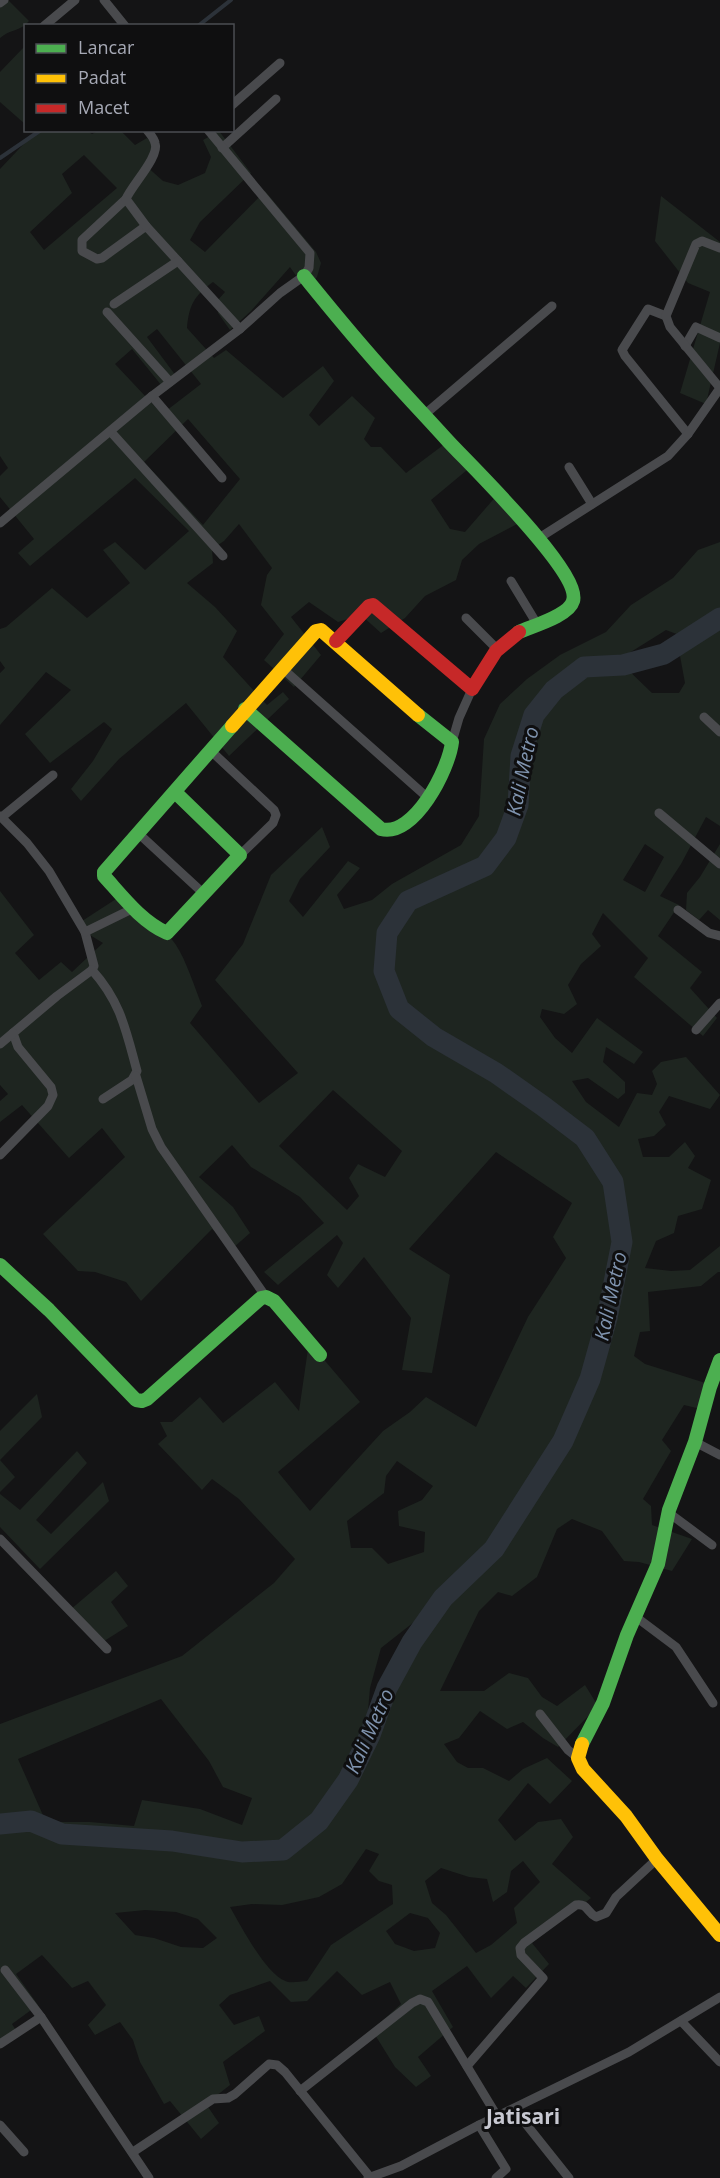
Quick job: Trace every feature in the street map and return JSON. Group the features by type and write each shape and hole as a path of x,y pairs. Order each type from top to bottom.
{"street":[{"path":"0,3 4,0"},
{"path":"46,24 75,0"},
{"path":"104,0 123,24"},
{"path":"234,103 280,63"},
{"path":"222,148 276,99"},
{"path":"146,226 102,258 97,259 82,251 82,240 126,199 130,189 156,154 156,144 148,132"},
{"path":"0,523 152,396 240,329 304,276 309,268 310,253 210,132"},
{"path":"126,199 146,226 240,329"},
{"path":"539,538 668,456 688,434 720,388 670,327 666,316 696,244 702,241 720,248"},
{"path":"170,382 111,308 178,261"},
{"path":"245,709 381,829 393,831 428,798 440,782 453,742 455,727 483,668 497,649 517,633 564,612 572,605 575,598 572,586 539,538 424,415 338,319 304,276"},
{"path":"424,415 552,306"},
{"path":"666,316 648,309 622,350 688,434"},
{"path":"685,346 696,327 720,338"},
{"path":"152,396 222,478"},
{"path":"111,432 223,556"},
{"path":"570,467 592,504"},
{"path":"511,581 537,624"},
{"path":"336,641 369,606 373,605 455,677 472,689"},
{"path":"466,618 497,649"},
{"path":"210,750 274,810 276,815 273,823 166,933 134,908 104,876 104,872 245,709 316,630 321,630 336,641 407,705 453,742"},
{"path":"282,668 428,798"},
{"path":"704,717 720,732"},
{"path":"0,1044 92,970 94,966 85,933 49,871 27,843 1,816 53,775"},
{"path":"175,792 240,855"},
{"path":"659,813 720,864"},
{"path":"138,833 203,893"},
{"path":"85,933 134,908"},
{"path":"678,910 709,933 720,936"},
{"path":"92,970 111,993 122,1016 137,1071 136,1076 152,1129 161,1147 266,1297 274,1301 320,1355"},
{"path":"696,1030 720,1003"},
{"path":"0,1155 48,1106 53,1095 51,1087 18,1047 13,1033"},
{"path":"103,1099 136,1076"},
{"path":"0,1265 49,1310 136,1400 142,1401 261,1298 266,1297"},
{"path":"578,1758 603,1703 627,1635 658,1564 669,1513 715,1389 720,1360"},
{"path":"694,1442 720,1455"},
{"path":"669,1513 712,1545"},
{"path":"0,1539 107,1648"},
{"path":"636,1617 676,1647 713,1703"},
{"path":"540,1714 568,1750 578,1758 584,1769 626,1816 660,1862 720,1935"},
{"path":"468,2068 543,1978 521,1955 520,1948 524,1943 576,1905 586,1906 596,1917 606,1913 616,1897 660,1862"},
{"path":"5,1970 42,2018 149,2178"},
{"path":"133,2152 213,2099 228,2098 235,2094 269,2064 277,2065 285,2072 355,2157 369,2178 401,2166 629,2052 720,1997"},
{"path":"300,2091 420,1999 428,2002 497,2116"},
{"path":"0,2044 42,2018"},
{"path":"681,2021 720,2062"},
{"path":"514,2109 569,2178"},
{"path":"0,2125 24,2152"},
{"path":"479,2125 513,2178"},
{"path":"496,2178 506,2169"}],"shaded area":[{"path":"8,0 29,21 0,38 0,6"},
{"path":"24,47 24,123 0,102 0,72"},
{"path":"35,132 89,132 92,134 122,132 135,145 147,138 159,149 145,165 163,181 178,185 205,173 211,157 203,140 220,132 251,173 200,222 190,240 205,252 265,191 316,252 321,263 317,277 306,290 290,267 251,311 230,330 218,313 217,301 225,292 213,282 201,292 194,302 189,313 187,328 214,358 226,350 283,398 323,366 334,381 309,415 319,426 352,396 375,418 364,439 371,447 381,447 406,473 450,440 473,465 431,500 450,529 465,532 498,494 525,520 479,544 462,560 456,580 425,596 405,618 381,633 361,615 338,622 309,602 291,617 321,655 294,687 264,660 284,634 261,605 267,575 272,568 239,524 224,541 212,549 213,563 187,583 215,607 237,631 223,657 267,705 283,692 289,699 229,756 186,703 119,759 81,801 71,789 93,761 112,729 104,722 50,763 25,734 71,690 46,672 0,725 0,673 5,668 0,661 0,629 6,627 52,588 87,618 130,583 103,550 115,542 145,570 189,531 135,478 30,566 18,553 34,539 0,497 0,476 8,468 0,456 0,169","holes":["84,155 117,188 44,250 30,232 72,193 62,174","157,329 201,384 162,414 115,364 132,349 166,391 179,380 147,337","188,419 240,479 203,525 144,462"]},
{"path":"661,196 720,242 720,343 706,404 680,393 710,292 688,283 655,241"},
{"path":"720,542 720,826 706,817 681,864 660,896 679,905 658,936 702,972 690,988 717,1018 703,1036 634,977 648,958 603,913 592,934 601,946 581,964 568,985 577,1004 564,1014 542,1009 540,1017 555,1038 572,1053 597,1018 643,1052 634,1064 606,1047 603,1062 625,1082 625,1093 618,1099 588,1078 572,1081 586,1102 619,1127 637,1093 652,1095 657,1084 652,1071 661,1062 686,1057 720,1095 710,1109 669,1096 659,1112 666,1125 654,1136 638,1139 643,1157 669,1157 685,1142 695,1156 688,1168 711,1180 702,1209 678,1216 674,1233 656,1241 645,1268 671,1271 690,1270 720,1246 720,1272 701,1286 648,1292 650,1331 640,1332 634,1356 645,1364 715,1386 705,1410 684,1405 662,1440 671,1451 643,1499 651,1506 652,1525 692,1539 672,1571 639,1562 624,1561 602,1531 572,1519 557,1529 537,1577 512,1596 498,1592 479,1611 440,1691 484,1691 509,1673 528,1678 542,1697 557,1706 585,1685 598,1706 558,1747 523,1722 507,1729 480,1711 459,1738 444,1744 457,1762 468,1768 483,1768 509,1781 523,1769 547,1758 572,1781 550,1804 528,1783 498,1820 515,1841 538,1822 561,1819 573,1837 552,1864 591,1898 532,1943 549,1964 526,1988 513,1976 491,1998 467,1966 432,1991 453,2027 418,2057 431,2076 416,2087 395,2067 372,2030 401,2004 390,1982 362,1995 337,1971 307,2001 291,2002 270,1981 230,1995 219,2005 234,2025 259,2016 265,2031 223,2062 230,2085 206,2104 219,2123 201,2139 170,2101 164,2104 140,2062 133,2040 120,2022 95,2035 88,2025 106,2005 88,1981 72,1988 42,1955 16,1974 38,2005 12,2024 17,2032 0,2045 0,1724 182,1656 274,1583 295,1559 239,1499 212,1479 202,1490 158,1444 167,1436 160,1422 172,1422 200,1397 223,1423 275,1382 299,1411 309,1342 360,1402 278,1472 310,1511 383,1431 410,1412 426,1397 476,1427 528,1317 566,1258 553,1237 572,1203 496,1152 409,1249 450,1275 432,1373 402,1370 411,1318 364,1257 338,1288 327,1275 343,1243 337,1235 278,1285 264,1272 324,1223 300,1197 251,1167 232,1145 199,1177 233,1207 250,1233 233,1248 212,1229 141,1301 126,1282 95,1272 78,1271 43,1234 125,1157 102,1128 69,1158 22,1105 0,1122 0,1101 8,1094 0,1085 0,891 34,935 15,953 39,980 61,962 72,972 103,943 85,932 79,923 116,899 157,925 171,938 180,951 202,1006 190,1023 259,1103 298,1073 215,980 243,944 271,875 322,827 330,847 300,879 289,901 303,917 348,861 360,868 337,895 344,909 372,900 392,884 461,845 479,816 484,739 500,704 527,679 560,655 606,632 631,605 673,578 698,550","holes":["666,630 687,638 678,645 685,683 679,693 652,693 623,665 610,665","645,844 664,857 645,892 623,880","333,1090 402,1151 385,1177 358,1164 349,1178 359,1196 347,1210 279,1146","397,1461 433,1486 422,1500 398,1511 399,1526 425,1532 424,1552 388,1564 372,1548 351,1548 347,1521 384,1493 386,1476","442,1600 412,1642 387,1688 370,1735 366,1734 370,1688 381,1648","161,1699 209,1761 223,1787 252,1798 242,1825 200,1809 142,1800 134,1826 90,1822 46,1822 18,1759","366,1849 379,1854 369,1871 379,1881 392,1885 393,1904 331,1945 307,1981 288,1982 280,1978 263,1961 230,1907 252,1904 282,1905 319,1897 342,1884","523,1861 540,1882 514,1908 517,1923 491,1945 476,1953 446,1915 432,1903 425,1881 441,1868 469,1877 487,1879 493,1902 507,1892 511,1871","145,1910 176,1912 198,1919 217,1938 203,1948 181,1947 154,1938 135,1935 115,1913","410,1913 428,1918 440,1933 435,1948 414,1951 395,1944 386,1931"]},
{"path":"720,844 720,920 708,910 699,920 686,910 687,893 700,877"},
{"path":"37,1394 42,1417 0,1460 0,1431"},
{"path":"77,1451 87,1463 36,1520 51,1534 103,1482 109,1501 40,1569 0,1527 0,1494 20,1510"},
{"path":"0,1460 15,1477 0,1492"},
{"path":"116,1571 128,1586 111,1602 128,1626 101,1643 70,1610"}],"waterway":[{"path":"201,24 231,0"},
{"path":"0,158 38,132"},
{"name":"Kali Metro","path":"0,1824 31,1821 62,1834 172,1841 242,1852 283,1850 319,1821 348,1780 370,1735 387,1688 412,1642 443,1598 494,1549 563,1441 590,1379 607,1318 622,1242 613,1182 585,1138 496,1073 434,1037 399,1009 384,971 387,933 408,901 485,866 506,838 518,805 521,756 534,715 554,690 584,667 623,665 664,654 720,618"}],"traffic: fast":[{"path":"304,276 381,368 522,520 560,568 571,587 573,601 570,606 558,616 519,632"},
{"path":"245,709 381,829 393,829 406,823 417,813 437,784 449,754 452,742 418,715"},
{"path":"175,792 240,855 167,933 149,922 133,908 104,876 104,872 232,726"},
{"path":"0,1265 49,1310 136,1400 147,1399 261,1298 266,1297 274,1301 320,1355"},
{"path":"582,1744 603,1703 627,1635 658,1564 669,1510 695,1442 720,1360"}],"traffic: slow":[{"path":"232,726 316,631 321,630 418,715"},
{"path":"582,1744 578,1758 583,1769 626,1816 657,1859 720,1935"}],"traffic: jam":[{"path":"336,641 369,606 373,605 472,689 496,651 519,632"}],"district":[{"name":"Jatisari","path":"523,2116"}]}
